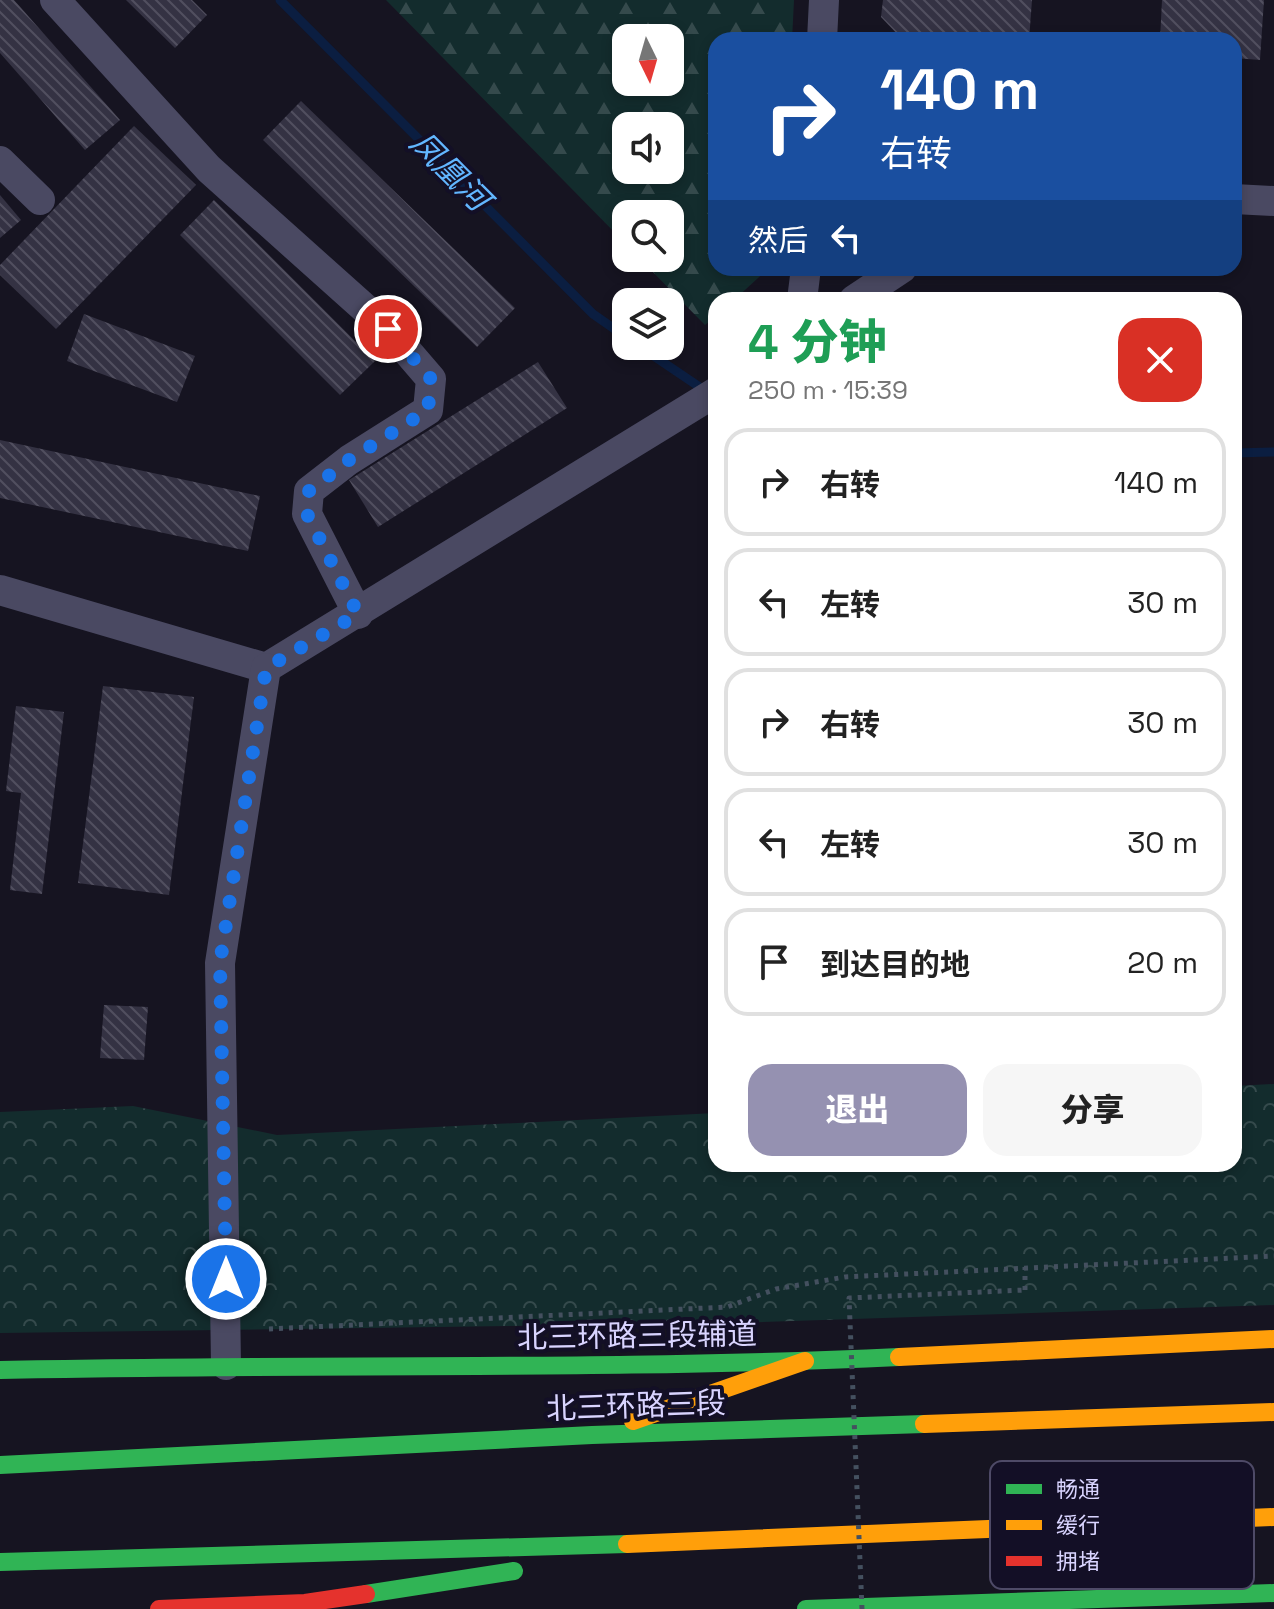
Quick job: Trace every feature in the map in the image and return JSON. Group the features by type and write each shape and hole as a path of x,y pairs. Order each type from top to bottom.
{"main road":[{"name":"北三环路三段辅道","path":"0,1370 226,1365 360,1369 805,1361 1274,1339"},
{"path":"592,1435 805,1361"},
{"name":"北三环路三段","path":"5,1464 592,1435 1274,1412"},
{"path":"1254,1518 1274,1517"},
{"path":"0,1562 707,1542 990,1530"},
{"path":"159,1609 305,1603 707,1542"},
{"path":"806,1609 1274,1593"}],"street":[{"path":"55,0 209,169 388,329 431,379 428,410 349,460 309,491 307,514 358,614"},
{"path":"822,32 824,0"},
{"path":"0,161 40,200"},
{"path":"1242,199 1274,201"},
{"path":"866,292 890,276"},
{"path":"0,590 266,668 708,397"},
{"path":"226,1365 220,963 266,668"}],"path":[{"path":"226,1333 727,1307 776,1289 845,1277 1274,1256"},
{"path":"862,1609 849,1298 1025,1290 1025,1267"}],"green space":[{"path":"386,0 794,0 792,32 708,32 708,276 760,276 743,292 708,292 708,323 705,325 684,304 684,288 669,288 653,272 684,272 684,200 612,200 612,230"},
{"path":"1274,1084 1274,1305 735,1323 0,1333 0,1112 133,1106 277,1135 708,1113 708,1172 1242,1172 1242,1086"}],"building":[{"path":"0,0 14,0 120,120 85,150 0,53"},
{"path":"126,0 192,0 207,15 175,48"},
{"path":"883,0 1032,0 1030,32 895,32 881,17"},
{"path":"1162,0 1264,0 1260,60 1242,59 1242,32 1160,32"},
{"path":"301,101 515,308 477,347 263,140"},
{"path":"134,126 196,185 56,329 0,275 0,265"},
{"path":"0,195 21,220 0,238"},
{"path":"214,200 375,361 340,395 180,235"},
{"path":"84,314 195,356 177,402 67,361"},
{"path":"538,362 567,408 378,527 349,480"},
{"path":"0,440 260,496 248,551 0,498"},
{"path":"103,686 194,697 169,895 78,883"},
{"path":"16,706 64,712 42,894 10,890 21,793 6,791"},
{"path":"104,1005 148,1007 144,1060 100,1058"}],"waterway":[{"name":"凤凰河","path":"280,0 593,314 612,327"},
{"name":"凤凰河","path":"660,360 707,392"},
{"name":"凤凰河","path":"1242,453 1274,452"}],"traffic: fast":[{"path":"0,1370 674,1364 899,1357"},
{"path":"0,1465 592,1435 924,1424"},
{"path":"0,1562 627,1544"},
{"path":"366,1594 514,1571"},
{"path":"806,1609 1274,1593"}],"traffic: slow":[{"path":"899,1357 1274,1339"},
{"path":"633,1421 805,1361"},
{"path":"924,1424 1274,1412"},
{"path":"1254,1518 1274,1517"},
{"path":"627,1544 990,1529"}],"traffic: jam":[{"path":"159,1609 305,1603 366,1594"}],"route":[{"path":"226,1279 220,963 266,668 358,614 307,514 309,491 349,460 428,410 431,379 388,329"}]}
